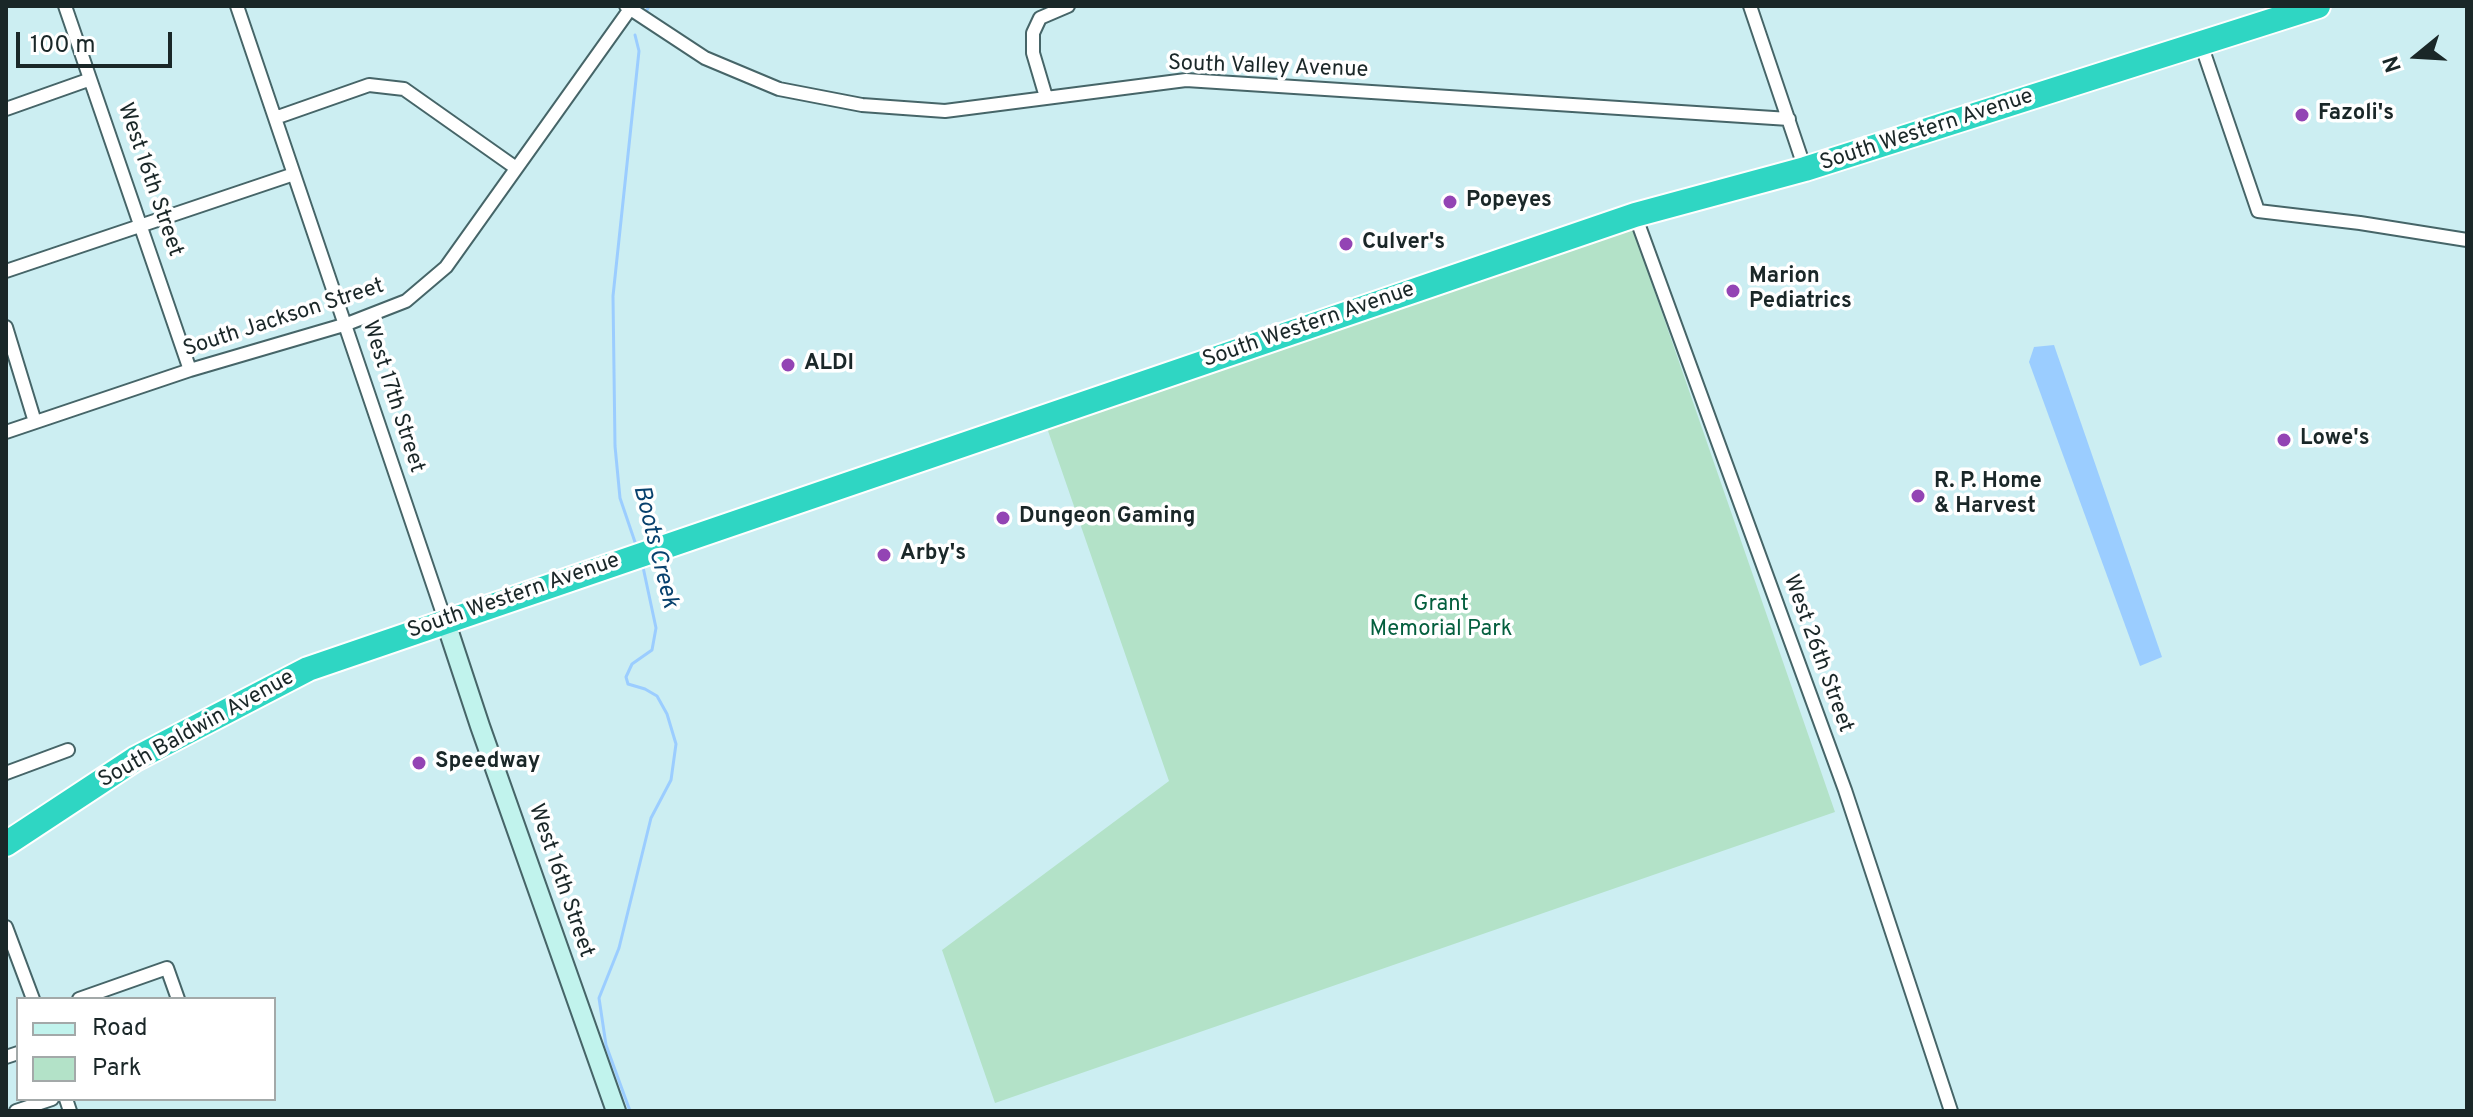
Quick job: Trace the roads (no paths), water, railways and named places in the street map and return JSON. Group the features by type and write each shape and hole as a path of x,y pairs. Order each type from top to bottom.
{"highway":[{"name":"South Western Avenue","path":"308,669 1635,215 1805,169 2318,6"},
{"name":"South Baldwin Avenue","path":"6,844 135,759 308,669"}],"street":[{"name":"West 16th Street","path":"65,6 190,370"},
{"name":"West 17th Street","path":"237,6 445,620"},
{"path":"1046,97 1033,53 1033,33 1040,18 1068,6"},
{"path":"1750,6 1805,169"},
{"name":"South Valley Avenue","path":"628,7 705,58 779,89 862,105 945,111 1186,80 1789,119"},
{"name":"South Jackson Street","path":"6,432 190,370 347,324 406,301 446,267 628,7"},
{"path":"2201,44 2258,211 2467,240"},
{"path":"6,109 88,80"},
{"path":"275,118 369,85 404,89 516,168"},
{"path":"6,271 294,174"},
{"name":"West 26th Street","path":"1635,215 1845,790 1951,1111"},
{"path":"6,327 35,422"},
{"name":"West 16th Street","path":"445,620 616,1111"},
{"path":"6,773 68,750"},
{"path":"6,927 32,997"},
{"path":"85,997 167,968 177,997"},
{"path":"16,1111 46,1101"}],"water":[{"path":"2054,345 2162,657 2140,666 2029,362 2034,347"}],"waterway":[{"name":"Boots Creek","path":"647,10 649,6"},
{"name":"Boots Creek","path":"635,35 639,51 613,296 615,446 620,498 637,548"},
{"name":"Boots Creek","path":"630,1111 606,1045 599,998 619,948 651,818 671,780 676,744 667,714 657,696 628,684 626,677 632,664 652,650 656,628 643,567"}],"place":[{"name":"Fazoli's","path":"2302,115"},
{"name":"Popeyes","path":"1450,202"},
{"name":"Culver's","path":"1346,244"},
{"name":"Marion Pediatrics","path":"1733,291"},
{"name":"ALDI","path":"788,365"},
{"name":"Lowe's","path":"2284,440"},
{"name":"R. P. Home & Harvest","path":"1918,496"},
{"name":"Dungeon Gaming","path":"1003,518"},
{"name":"Arby's","path":"884,555"},
{"name":"Speedway","path":"419,763"}],"park label":[{"name":"Grant Memorial Park","path":"1441,618"}]}
